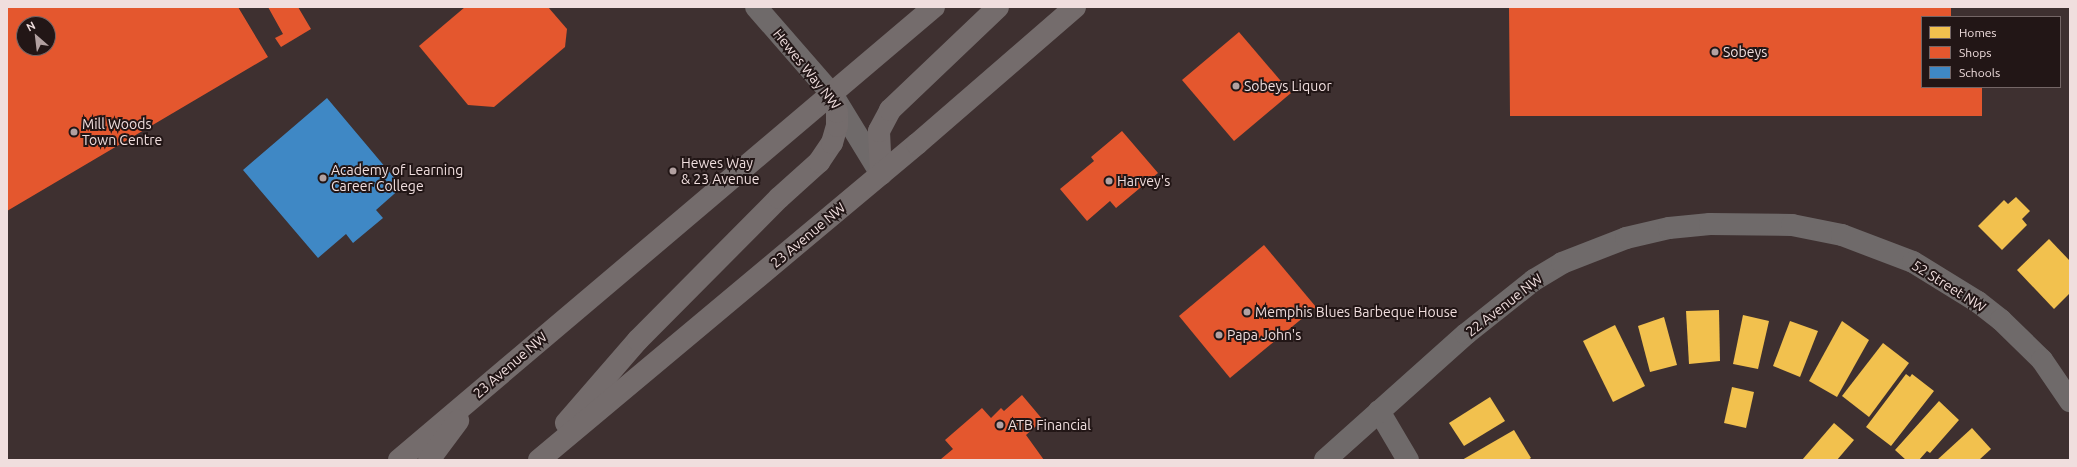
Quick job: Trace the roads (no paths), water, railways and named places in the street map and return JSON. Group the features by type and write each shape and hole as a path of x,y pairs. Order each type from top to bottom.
{"main road":[{"name":"23 Avenue NW","path":"399,460 934,7"},
{"path":"881,174 879,131 890,110 998,7"},
{"name":"23 Avenue NW","path":"539,460 881,174 1075,7"},
{"path":"534,460 638,340 779,198 819,162 832,143 837,126 837,112 832,94"},
{"path":"429,460 480,391"}],"street":[{"name":"Hewes Way NW","path":"756,7 832,94 881,174"},
{"name":"22 Avenue NW","path":"1325,460 1379,411 1512,296 1562,263 1626,238 1669,228 1747,223 1792,225"},
{"name":"52 Street NW","path":"1792,225 1842,235 1878,246 1912,262 1978,302 2023,339 2070,401"},
{"path":"1379,411 1408,460"}],"place":[{"name":"Sobeys","path":"1715,52"},
{"name":"Sobeys Liquor","path":"1236,86"},
{"name":"Mill Woods Town Centre","path":"74,132"},
{"name":"Hewes Way & 23 Avenue","path":"673,171"},
{"name":"Academy of Learning Career College","path":"323,178"},
{"name":"Harvey's","path":"1109,181"},
{"name":"Memphis Blues Barbeque House","path":"1247,312"},
{"name":"Papa John's","path":"1219,335"},
{"name":"ATB Financial","path":"1000,425"}]}
